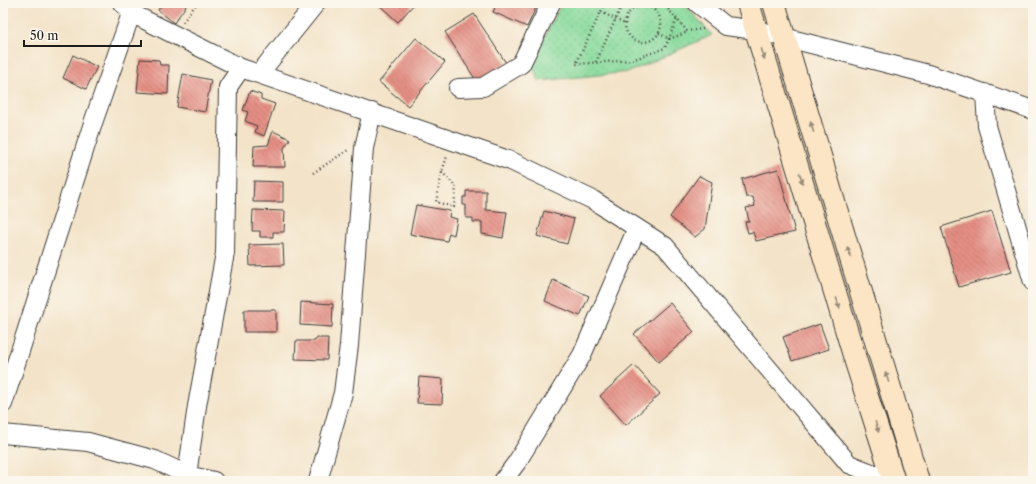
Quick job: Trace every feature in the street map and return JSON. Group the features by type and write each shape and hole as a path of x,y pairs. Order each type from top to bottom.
{"main road":[{"path":"748,3 893,481"},
{"path":"774,3 918,481"}],"street":[{"path":"259,74 316,3"},
{"path":"458,88 483,87 520,64 551,3"},
{"path":"698,3 726,26 756,30 928,74 1033,110"},
{"path":"3,404 94,120 127,7 137,16 241,68 511,161 593,200 665,246 849,464 893,481"},
{"path":"187,475 197,406 225,253 228,87 241,68"},
{"path":"985,93 987,126 1033,282"},
{"path":"318,481 343,393 349,345 366,137 372,112"},
{"path":"503,481 517,462 582,355 637,228"},
{"path":"3,434 88,442 155,460 187,475 214,481"}],"path":[{"path":"174,35 197,3"},
{"path":"605,3 576,64 632,60 665,48 677,19"},
{"path":"596,62 623,3"},
{"path":"646,6 649,3"},
{"path":"663,3 687,31 690,31"},
{"path":"646,6 659,15 661,28 659,34 650,41 638,42 628,35 624,24 632,9 646,6"},
{"path":"601,12 624,24"},
{"path":"659,34 669,39 690,31 726,26"},
{"path":"313,173 366,137"},
{"path":"442,172 456,187 454,207 436,202 442,172 452,141"}],"green space":[{"path":"562,3 683,3 712,35 629,72 539,81 531,63"}],"building":[{"path":"163,3 188,3 174,23 158,10"},
{"path":"377,3 415,3 398,22"},
{"path":"497,3 538,3 527,27 493,12"},
{"path":"474,14 506,63 477,82 445,32"},
{"path":"416,38 445,62 408,106 379,82"},
{"path":"73,55 97,67 86,89 63,78"},
{"path":"140,59 159,60 160,65 169,65 168,94 137,92"},
{"path":"183,74 211,80 205,112 177,107"},
{"path":"250,91 261,95 261,99 275,104 264,136 255,132 257,126 245,121 248,112 243,110"},
{"path":"273,131 290,139 284,148 285,167 253,167 254,146 268,145"},
{"path":"778,169 795,232 756,241 753,232 748,233 745,222 749,221 746,208 755,206 753,197 746,197 742,179"},
{"path":"699,176 712,182 705,229 695,237 670,217"},
{"path":"254,181 283,182 283,202 253,202"},
{"path":"466,191 486,191 486,210 507,212 503,238 482,234 482,222 473,222 473,218 466,218 466,205 463,205 463,197 466,197"},
{"path":"416,205 450,211 449,217 457,219 454,235 449,233 447,241 410,234"},
{"path":"253,210 285,211 284,232 273,232 273,237 260,237 260,231 252,231"},
{"path":"544,211 574,219 567,244 537,236"},
{"path":"992,211 1011,272 959,287 941,227"},
{"path":"283,244 284,265 250,266 249,245"},
{"path":"553,280 589,296 580,316 545,301"},
{"path":"301,302 333,304 332,327 300,325"},
{"path":"670,303 694,332 659,362 634,334"},
{"path":"244,310 276,310 276,332 244,332"},
{"path":"820,324 829,349 792,361 783,337"},
{"path":"317,338 328,338 327,360 295,359 296,341 315,341"},
{"path":"634,365 660,394 626,425 600,396"},
{"path":"419,377 443,379 442,404 417,403"}]}
